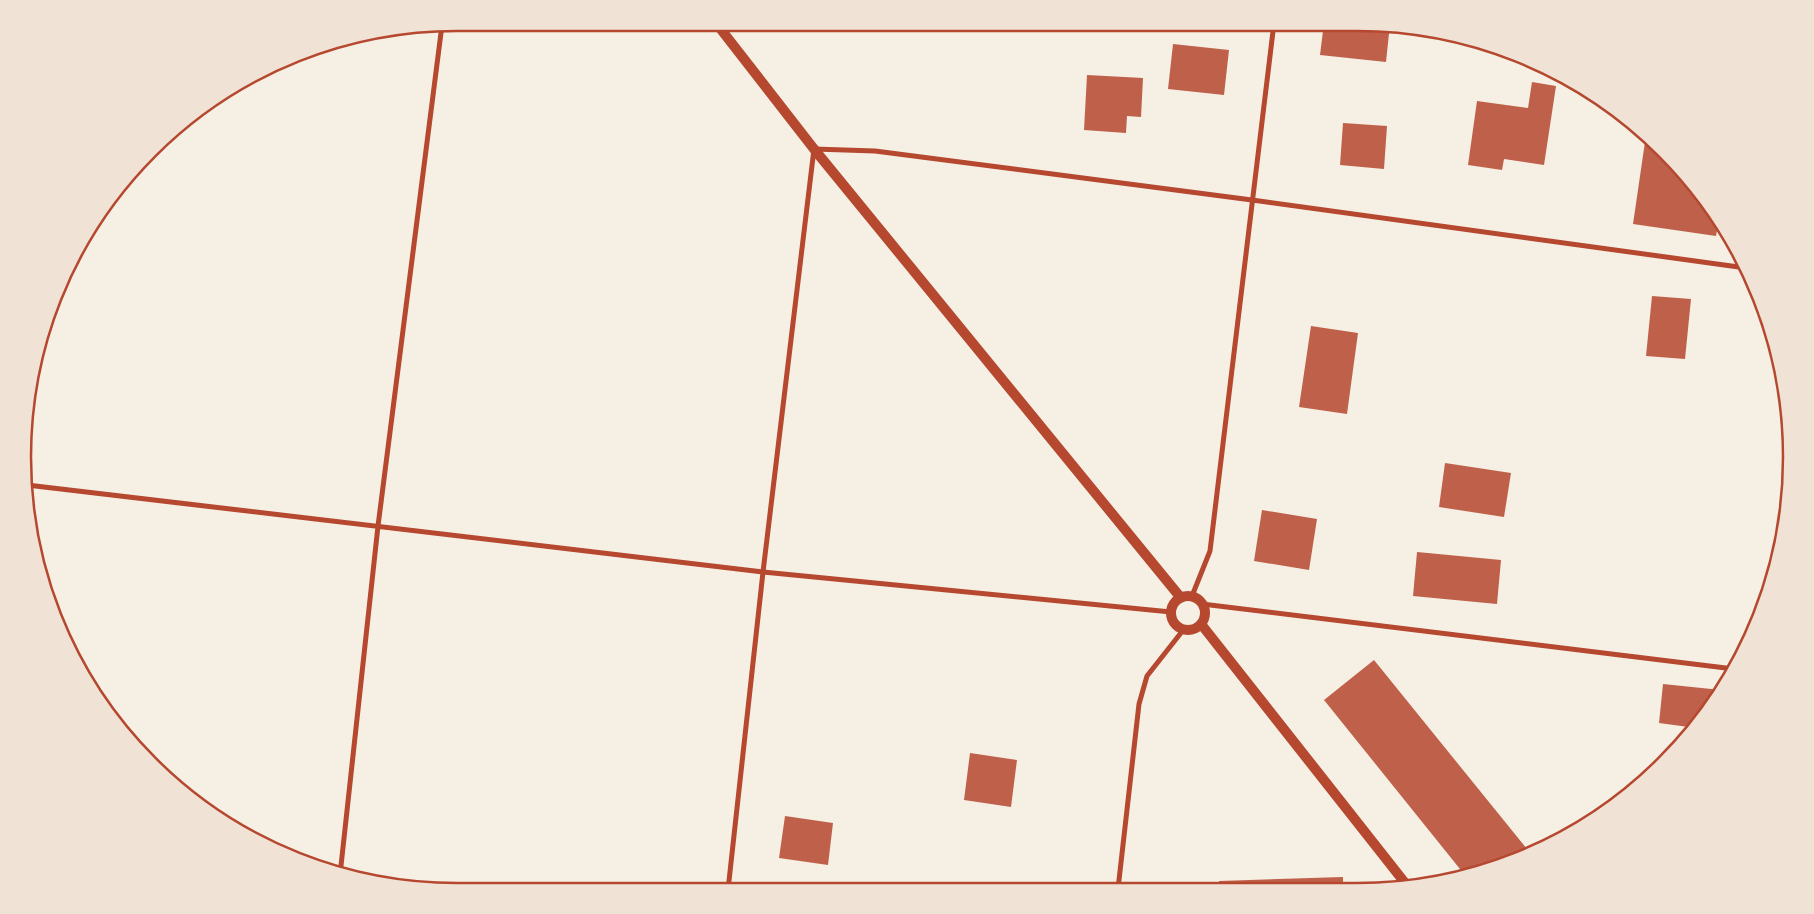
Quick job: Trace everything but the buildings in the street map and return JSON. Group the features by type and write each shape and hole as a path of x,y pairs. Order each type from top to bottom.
{"main road":[{"path":"722,31 814,149 1181,598"},
{"path":"1192,596 1202,604 1205,617 1201,624 1195,628 1184,629 1175,623 1172,612 1173,606 1181,598 1192,596"},
{"path":"1201,624 1403,880"}],"street":[{"path":"1192,596 1210,552 1273,31"},
{"path":"341,866 378,526 441,32"},
{"path":"729,883 763,572 814,149 875,151 1252,200 1738,267"},
{"path":"32,486 763,572 1172,612"},
{"path":"1202,604 1727,668"},
{"path":"1119,883 1139,704 1147,676 1184,629"}]}
